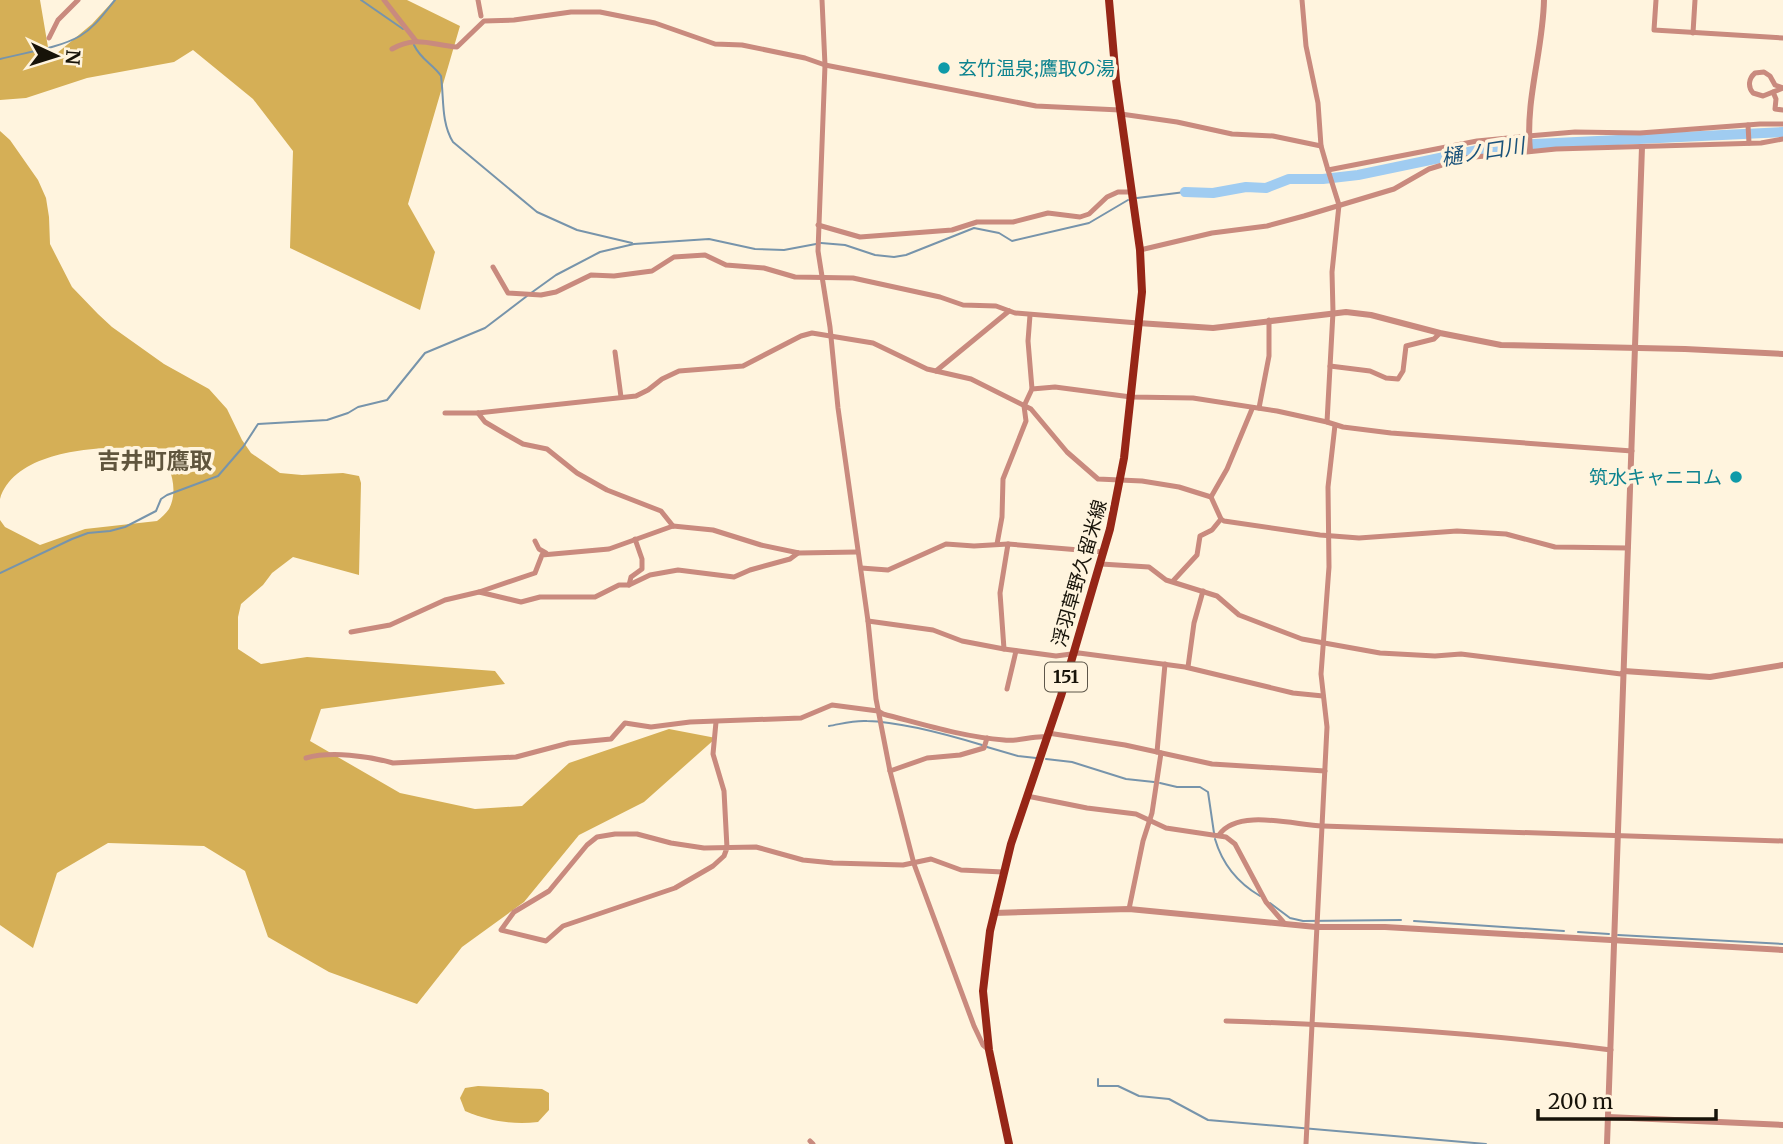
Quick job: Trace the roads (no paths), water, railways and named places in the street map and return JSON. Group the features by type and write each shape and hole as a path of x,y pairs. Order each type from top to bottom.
{"main road":[{"name":"浮羽草野久留米線","path":"1009,1144 989,1050 983,990 990,931 1003,872 1101,564 1121,481 1142,292 1140,250 1130,193 1109,0"}],"street":[{"path":"49,38 58,20 78,0"},
{"path":"384,0 416,41"},
{"path":"478,0 481,16"},
{"path":"822,0 825,65 817,239 880,723 914,864 974,1026 983,1045 989,1050"},
{"path":"1302,0 1306,46 1318,103 1321,146 1339,205 1332,272 1333,312 1327,422"},
{"path":"1530,150 1528,137 1531,91 1543,38 1544,0"},
{"path":"1656,0 1654,30 1783,38"},
{"path":"1693,33 1695,0"},
{"path":"392,49 405,41 457,47 484,21 571,12 600,12 655,23 715,44 742,45 805,58 825,65 1036,106 1121,112 1232,134 1273,136 1321,146"},
{"path":"1758,72 1766,73 1775,85 1783,88 1762,96 1752,93 1749,84 1752,76 1758,72"},
{"path":"1773,92 1776,99 1774,109 1783,110"},
{"path":"1329,172 1477,141 1576,132 1640,133 1783,124"},
{"path":"1748,127 1749,142"},
{"path":"1690,131 1691,144"},
{"path":"1140,250 1212,233 1267,226 1394,189 1429,169 1465,158 1530,150 1783,139"},
{"path":"1607,1144 1642,147"},
{"path":"818,225 860,237 953,230 977,222 1013,222 1048,213 1080,217 1089,214 1113,194 1130,193"},
{"path":"493,267 508,293 541,295 556,292 590,275 614,276 652,271 674,257 705,255 726,265 764,268 795,276 821,276 877,283 963,305 996,306 1030,315 1198,328 1333,312 1371,315 1501,345 1783,354"},
{"path":"936,370 1009,311"},
{"path":"997,544 1002,517 1003,479 1027,421 1024,406 1032,389 1028,341 1030,315"},
{"path":"1212,497 1256,408 1269,356 1269,320"},
{"path":"445,413 478,413 636,396 679,371 743,366 800,336 813,333 873,343 910,362 971,379 1031,410 1068,452 1093,475 1102,480 1179,486 1212,497 1221,519"},
{"path":"1330,366 1370,371 1386,378 1398,379 1403,371 1406,346 1434,339 1440,333"},
{"path":"615,352 621,397"},
{"path":"1032,389 1055,387 1131,397 1193,398 1391,433 1632,451"},
{"path":"478,413 485,422 523,444 547,449 577,473 607,490 661,511 673,526"},
{"path":"1306,1144 1327,726 1321,674 1329,557 1328,487 1335,425"},
{"path":"1221,519 1329,536 1359,538 1470,531 1506,534 1555,547 1628,548"},
{"path":"1172,582 1197,555 1200,536 1210,531 1221,519"},
{"path":"351,632 390,625 445,600 479,592 535,573 542,555 609,549 673,526 713,530 799,553 857,552"},
{"path":"629,585 631,577 642,569 642,559 635,539"},
{"path":"535,541 539,549 548,554"},
{"path":"861,568 888,570 947,544 1008,544 1104,552"},
{"path":"1004,649 1000,593 1008,544"},
{"path":"479,592 520,602 540,597 595,597 650,575 678,570 734,577 790,559 799,553"},
{"path":"1101,564 1149,567 1172,582 1217,596 1239,615 1302,639 1380,653 1435,656 1461,654 1620,674 1624,671 1710,677 1783,665"},
{"path":"1188,667 1194,623 1203,591"},
{"path":"868,621 933,629 962,641 1016,651 1056,656 1073,654 1188,667 1293,693 1323,696"},
{"path":"1007,689 1016,651"},
{"path":"1129,909 1156,782 1165,664"},
{"path":"306,758 324,755 379,759 393,764 421,760 516,757 569,743 611,739 625,723 651,727 690,722 801,718 832,705 878,710 883,714 985,744"},
{"path":"716,722 713,754 724,791 727,848 724,856 713,866 675,888 563,926 545,941 501,930 514,912 549,891 597,837 615,834 637,834 671,844 727,848 757,847 803,860 833,863 867,866 914,864 931,859 961,870 1003,872"},
{"path":"890,771 927,758 960,755 985,744 1048,735 1223,765 1325,771"},
{"path":"1027,796 1136,814 1166,828 1216,835 1235,844 1266,902 1285,925"},
{"path":"1216,835 1224,828 1253,819 1322,826 1783,841"},
{"path":"994,913 1129,909 1285,925 1316,923 1783,950"},
{"path":"1226,1021 1311,1024 1541,1041 1611,1050"},
{"path":"1608,1117 1783,1125"}],"waterway":[{"path":"0,59 51,47 80,36 95,24 115,0"},
{"path":"361,0 403,29"},
{"path":"414,45 441,76 445,119 453,142 537,212 577,230 632,243"},
{"name":"樋ノ口川","path":"1185,192 1213,193 1246,187 1266,188 1289,179 1358,175 1513,145 1783,132"},
{"path":"1137,198 1185,192"},
{"path":"821,243 845,245 875,255 894,257 906,255 974,228 999,233 1012,241 1089,223 1128,200"},
{"path":"531,293 556,275 600,252 634,244 709,239 755,249 784,250 816,244"},
{"path":"0,573 88,533 125,527 156,511 161,499 167,495 218,476 243,447 258,424 327,420 358,407 387,400 425,353 485,328 527,296"},
{"path":"829,726 857,721 881,722 982,745"},
{"path":"987,747 1036,758"},
{"path":"1046,759 1072,762 1126,779 1154,782"},
{"path":"1160,783 1177,787 1200,787 1208,792 1214,833"},
{"path":"1215,839 1232,872 1260,896"},
{"path":"1270,903 1290,918 1303,921 1401,920"},
{"path":"1414,921 1564,931"},
{"path":"1578,932 1609,934"},
{"path":"1618,935 1783,944"},
{"path":"1098,1079 1098,1086 1118,1086 1139,1096 1169,1099 1208,1120 1486,1144"}],"place":[{"name":"玄竹温泉;鷹取の湯","path":"944,68"},
{"name":"筑水キャニコム","path":"1736,477"}],"district":[{"name":"吉井町鷹取","path":"155,461"}]}
